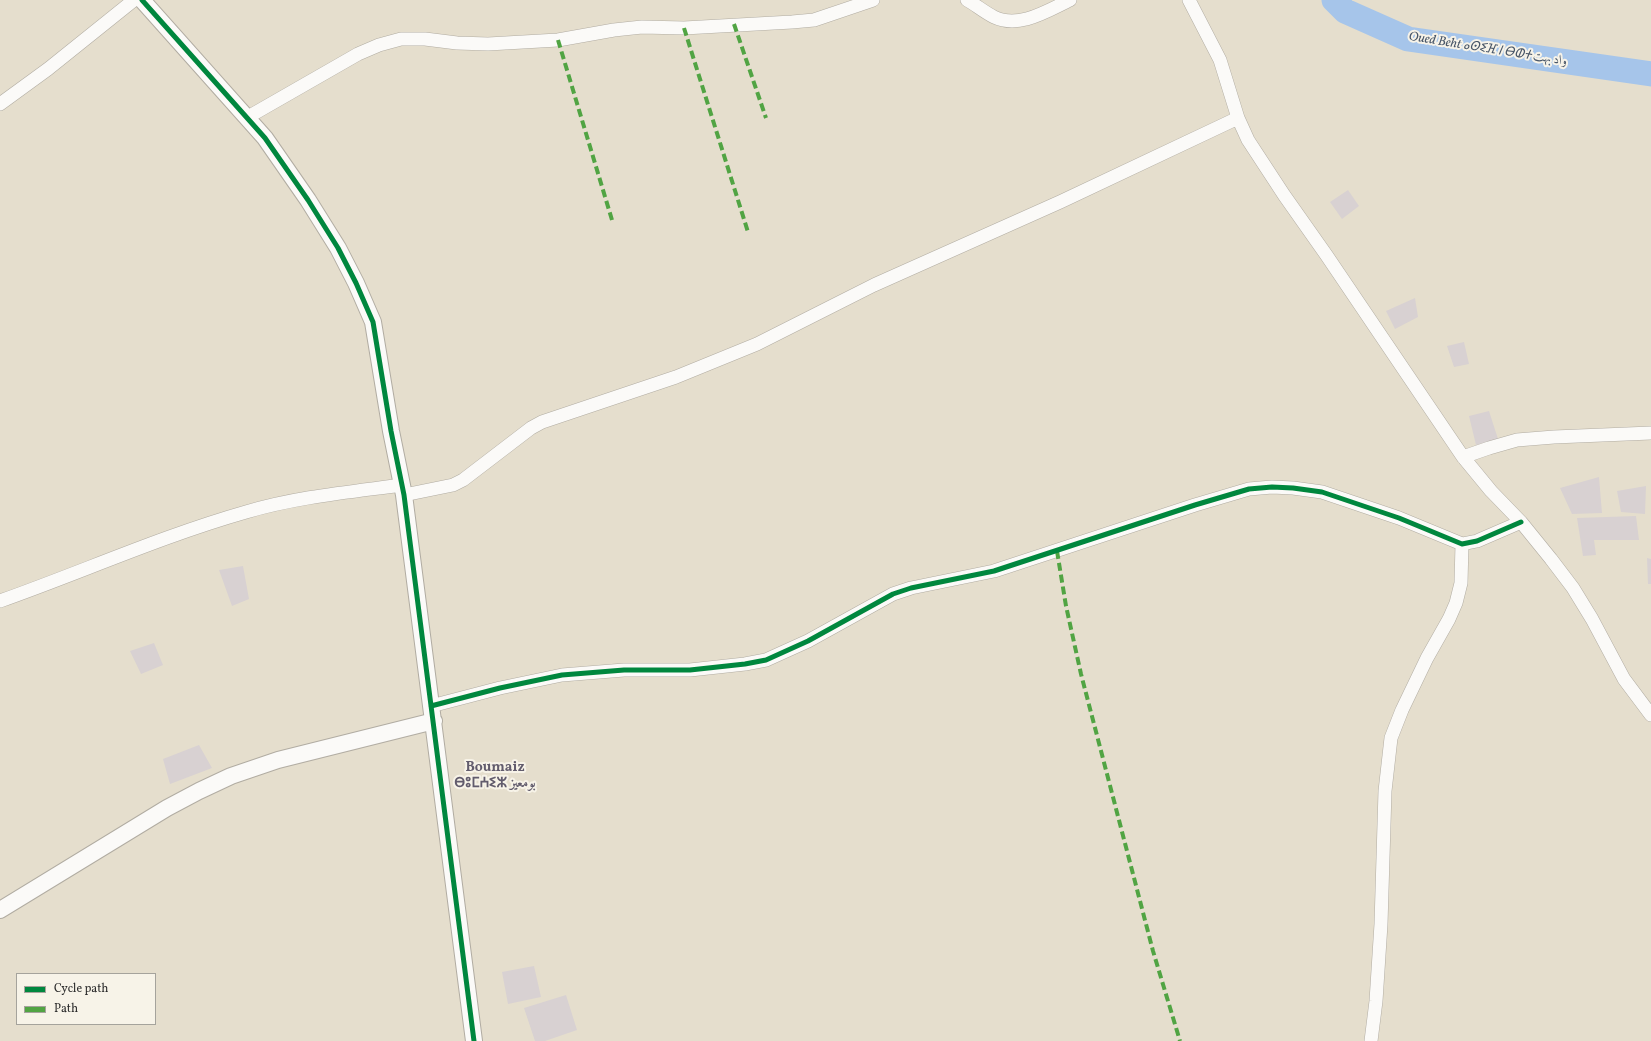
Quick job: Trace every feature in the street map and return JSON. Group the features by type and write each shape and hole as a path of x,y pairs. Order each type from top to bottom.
{"street":[{"path":"0,104 48,69 134,0"},
{"path":"142,0 248,117 265,138 338,248 356,283 373,322 403,490 474,1041"},
{"path":"248,117 358,54 379,45 401,39 426,39 456,43 488,44 558,40 614,30 642,27 684,28 792,22 814,20 873,0"},
{"path":"967,0 993,16 1009,20 1028,18 1070,0"},
{"path":"1189,0 1220,60 1238,118 1248,140 1463,457 1491,491 1521,522 1573,588 1592,619 1624,679 1651,715"},
{"path":"0,601 155,543 246,512 310,498 453,485 463,480 531,428 542,422 676,377 750,347 874,285 1060,202 1238,118"},
{"path":"1463,457 1517,440 1651,433"},
{"path":"0,910 167,808 198,791 232,776 278,760 433,714 500,688 562,675 624,670 690,670 732,666 766,660 808,640 893,594 911,588 994,571 1249,489 1272,487 1322,492 1399,518 1462,544 1477,540 1521,522"},
{"path":"1371,1041 1377,994 1385,791 1390,738 1427,658 1449,619 1456,603 1461,583 1462,544"}],"building":[{"path":"1348,190 1359,206 1342,219 1330,202"},
{"path":"1415,298 1418,317 1395,329 1386,311"},
{"path":"1464,342 1469,364 1454,367 1447,346"},
{"path":"1489,411 1498,439 1476,445 1469,416"},
{"path":"1599,477 1602,513 1572,514 1560,488"},
{"path":"1646,486 1645,514 1621,512 1617,491"},
{"path":"1636,516 1639,540 1594,540 1596,555 1583,556 1577,518"},
{"path":"1647,558 1651,559 1651,584 1648,584"},
{"path":"243,566 249,599 232,606 219,570"},
{"path":"154,643 163,665 141,674 130,651"},
{"path":"199,745 212,768 170,784 163,759"},
{"path":"534,966 541,997 508,1004 502,972"},
{"path":"566,995 577,1030 545,1041 535,1041 524,1008"}],"waterway":[{"name":"Oued Beht ⴰⵙⵉⴼ ⵏ ⴱⵀⵜ واد بهت","path":"1334,0 1345,11 1408,39 1651,74"}],"marked path":[{"path":"734,24 766,118"},
{"path":"684,28 748,232"},
{"path":"558,40 612,220"},
{"path":"1057,551 1066,606 1081,674 1153,951 1180,1041"}],"cycle path":[{"path":"142,0 265,138 308,200 338,248 356,283 373,322 391,431 404,495 474,1041"},
{"path":"431,706 500,688 562,675 624,670 690,670 745,664 766,660 808,641 893,594 911,588 994,571 1195,505 1249,489 1272,487 1322,492 1399,518 1462,544 1477,541 1521,522"}],"district":[{"name":"Boumaiz ⴱⵓⵎⵄⵉⵣ بومعيز","path":"495,776"}]}
